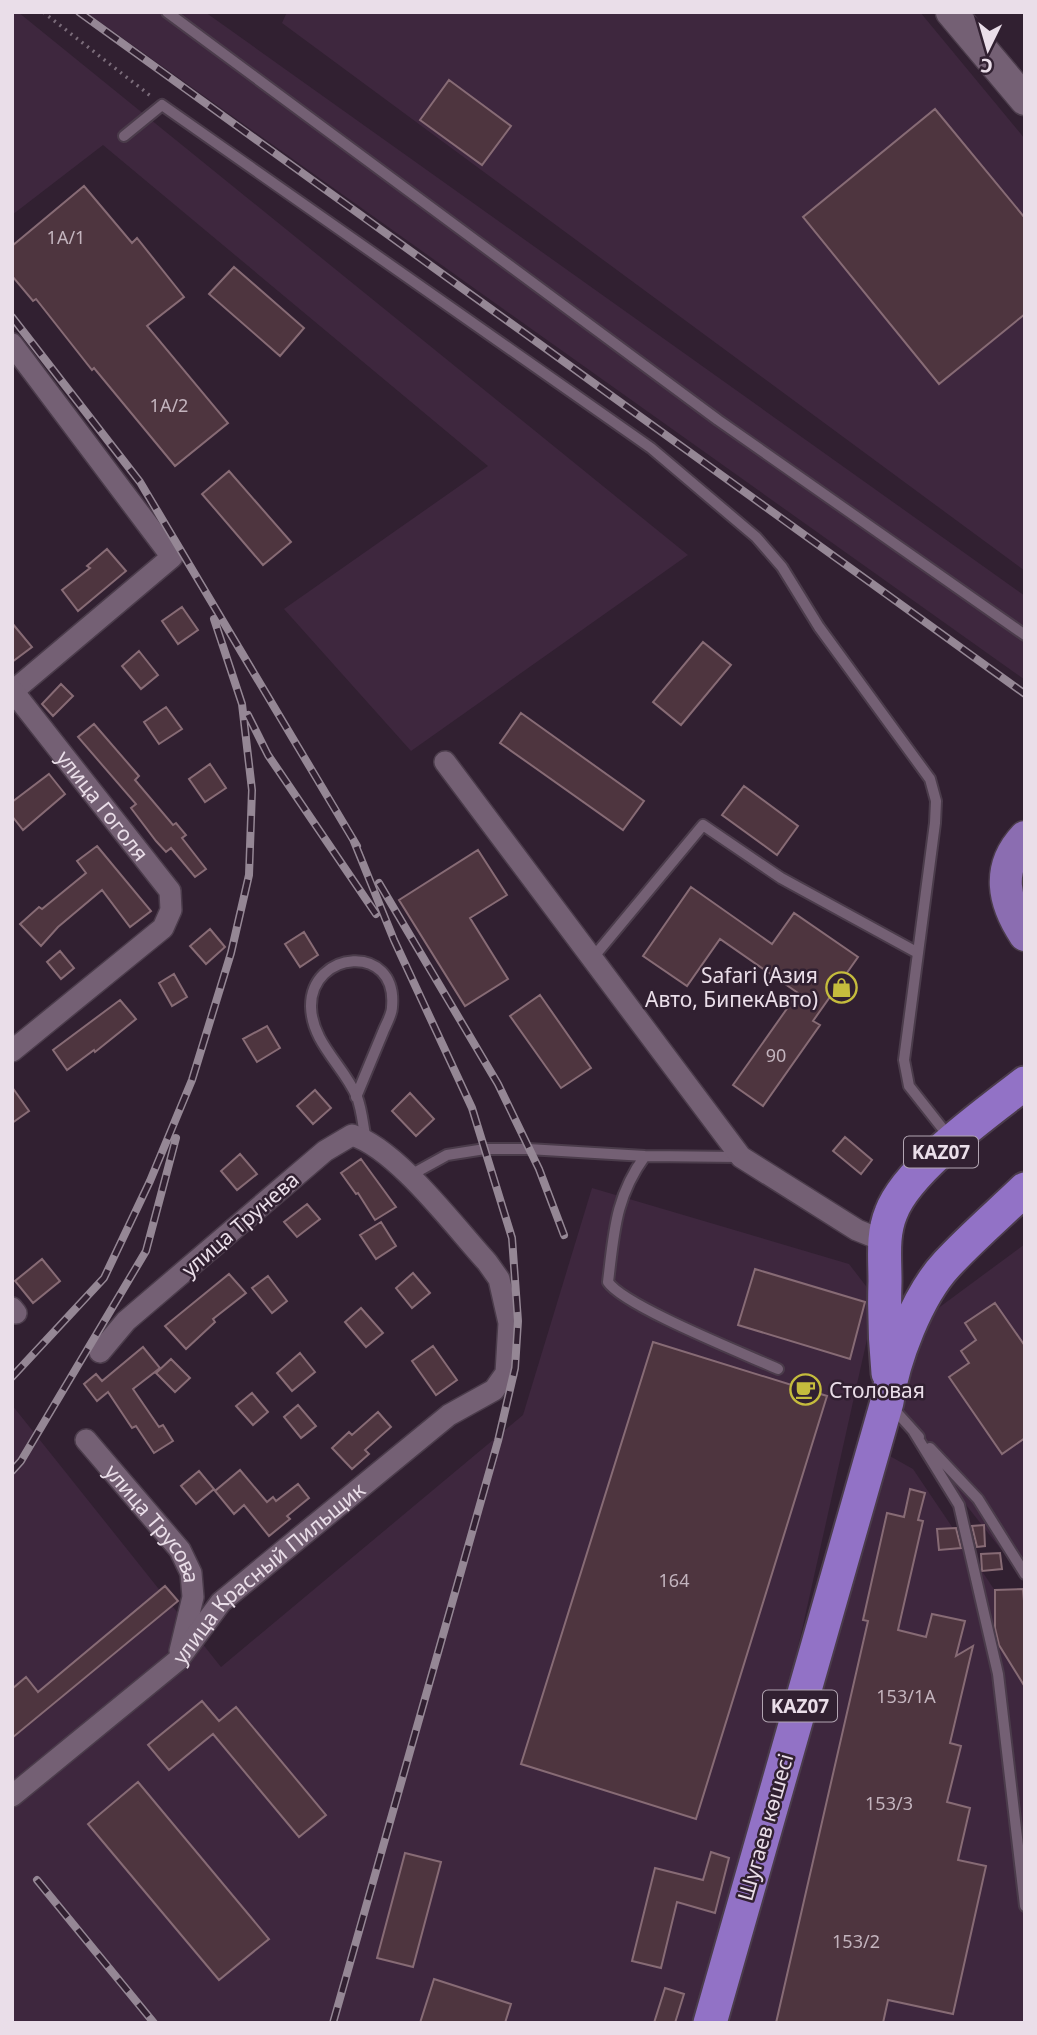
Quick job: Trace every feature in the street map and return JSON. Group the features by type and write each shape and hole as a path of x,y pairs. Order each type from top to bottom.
{"highway":[{"name":"Шугаев көшесі","path":"888,1396 884,1337 884,1241 891,1212 902,1191 952,1140 1025,1083"},
{"name":"Шугаев көшесі","path":"710,2023 888,1396 913,1317 945,1266 1025,1189"},
{"path":"884,1241 894,1259 904,1266 926,1272 945,1266"}],"main road":[{"path":"951,12 1025,100"},
{"path":"1025,837 1011,857 1004,877 1009,904 1025,935"}],"street":[{"path":"12,345 172,556 12,691"},
{"name":"улица Гоголя","path":"12,691 170,891 171,910 163,928 12,1051"},
{"path":"445,762 741,1157 858,1230 884,1241"},
{"name":"улица Трунева","path":"100,1352 126,1321 326,1151 352,1135 366,1140"},
{"path":"366,1140 392,1158 409,1176"},
{"name":"улица Красный Пильщик","path":"12,1796 178,1660 221,1602 449,1415 494,1390 506,1373 509,1323 499,1279 487,1262 409,1176"},
{"name":"улица Трусова","path":"86,1440 180,1550 191,1573 193,1597 178,1660"}],"lane":[{"path":"167,12 718,420 1025,635"},
{"path":"124,136 162,105 651,448 756,537 782,567 819,627 930,779 936,801 935,823 904,1060 909,1086 952,1140"},
{"path":"591,960 703,825 780,878 918,953"},
{"path":"356,1097 392,1009 392,992 386,975 370,962 346,961 331,967 320,979 313,990 311,1006 317,1035 356,1097 366,1140"},
{"path":"409,1176 447,1155 485,1149 741,1157"},
{"path":"645,1156 624,1189 615,1228 608,1282 614,1290 639,1304 778,1369"},
{"path":"888,1396 914,1432 959,1505 998,1674 1025,1906"},
{"path":"914,1432 978,1499 1025,1574"}],"path":[{"path":"43,12 162,105"}],"shaded area":[{"path":"12,12 18,12 688,555 411,751 284,609 488,466 103,145 12,215"},
{"path":"86,12 205,12 1025,596 1025,680"},
{"path":"287,12 920,12 1025,139 1025,571 282,23"},
{"path":"592,1188 849,1264 876,1299 802,1630 707,2023 12,2023 12,1405 221,1667 523,1415"},
{"path":"1025,1244 1025,1580 894,1413 933,1312"},
{"path":"888,1455 913,1469 1025,1635 1025,2023 728,2023 833,1630"}],"building":[{"path":"449,80 511,126 482,165 420,120"},
{"path":"935,109 1025,218 1025,314 939,384 803,217"},
{"path":"84,186 132,243 137,238 184,297 147,326 228,423 175,466 94,368 92,370 36,299 33,301 12,276 12,246"},
{"path":"234,267 304,328 280,356 209,294"},
{"path":"229,471 291,542 263,565 202,494"},
{"path":"107,549 126,571 78,611 62,590 90,568 87,566"},
{"path":"182,607 198,630 178,644 162,621"},
{"path":"12,623 32,647 12,662"},
{"path":"703,642 731,665 681,725 653,702"},
{"path":"139,651 158,675 141,689 122,666"},
{"path":"61,684 73,696 53,716 42,704"},
{"path":"166,707 182,729 159,744 144,722"},
{"path":"521,713 644,801 623,830 500,743"},
{"path":"94,724 139,776 135,780 173,825 176,823 186,835 182,838 206,869 195,877 171,848 166,852 156,841 131,808 136,804 78,737"},
{"path":"210,764 226,788 205,802 189,779"},
{"path":"49,774 65,794 23,830 12,816 12,802"},
{"path":"744,786 798,826 777,855 722,815"},
{"path":"97,846 151,911 130,927 102,890 58,927 41,946 20,924 86,873 77,861"},
{"path":"478,850 507,895 470,918 508,979 465,1006 399,900"},
{"path":"691,887 772,944 794,913 858,957 813,1021 820,1025 763,1106 733,1085 798,993 720,939 687,986 643,956"},
{"path":"210,929 225,947 206,964 190,946"},
{"path":"304,932 318,955 300,967 285,944"},
{"path":"60,951 74,968 61,979 47,962"},
{"path":"174,974 187,997 172,1006 159,983"},
{"path":"540,995 591,1068 561,1088 510,1016"},
{"path":"120,1000 136,1019 95,1052 94,1050 67,1070 53,1050"},
{"path":"267,1026 280,1048 257,1062 243,1039"},
{"path":"12,1087 29,1111 12,1123"},
{"path":"315,1090 331,1108 313,1124 297,1106"},
{"path":"410,1093 434,1119 416,1136 392,1111"},
{"path":"845,1137 872,1160 861,1174 833,1151"},
{"path":"240,1154 257,1174 237,1190 221,1171"},
{"path":"361,1159 396,1207 375,1220 341,1173"},
{"path":"307,1204 320,1219 297,1237 284,1222"},
{"path":"381,1222 396,1246 376,1259 360,1235"},
{"path":"42,1259 60,1281 33,1303 15,1281"},
{"path":"755,1269 865,1302 850,1359 738,1325"},
{"path":"413,1273 430,1293 412,1308 396,1288"},
{"path":"229,1274 246,1293 213,1319 215,1322 186,1349 165,1326"},
{"path":"268,1276 287,1301 272,1313 252,1288"},
{"path":"995,1303 1025,1346 1025,1438 1002,1454 949,1377 969,1363 961,1351 976,1340 965,1323"},
{"path":"361,1308 383,1333 366,1347 345,1322"},
{"path":"653,1342 827,1396 696,1819 521,1764"},
{"path":"433,1346 457,1380 436,1395 412,1361"},
{"path":"143,1347 160,1368 133,1389 159,1427 163,1425 173,1441 154,1453 136,1426 132,1428 108,1392 97,1401 84,1384 96,1374 102,1381"},
{"path":"300,1353 315,1372 292,1391 277,1373"},
{"path":"171,1359 190,1378 175,1392 156,1373"},
{"path":"252,1393 268,1412 253,1425 236,1406"},
{"path":"298,1405 316,1426 301,1438 284,1417"},
{"path":"378,1412 391,1427 365,1450 369,1454 352,1469 332,1448 349,1432 352,1435"},
{"path":"240,1470 267,1502 273,1497 276,1501 298,1484 309,1498 287,1516 290,1519 269,1536 244,1505 234,1514 215,1491"},
{"path":"199,1471 214,1489 196,1504 181,1486"},
{"path":"910,1489 925,1493 918,1520 923,1521 898,1630 926,1637 932,1614 965,1621 956,1656 973,1646 950,1743 961,1746 947,1802 970,1808 958,1860 986,1866 953,2014 888,2000 883,2023 776,2023 868,1621 863,1620 887,1513 904,1517"},
{"path":"984,1525 985,1546 977,1547 972,1526"},
{"path":"956,1528 961,1548 939,1550 937,1529"},
{"path":"1000,1553 1002,1569 982,1571 981,1554"},
{"path":"165,1586 178,1601 12,1738 12,1689 26,1677 38,1692"},
{"path":"1023,1589 1025,1687 999,1645 995,1628 995,1590"},
{"path":"202,1701 219,1721 236,1707 326,1815 299,1837 213,1734 169,1770 148,1745"},
{"path":"138,1782 269,1939 219,1980 88,1824"},
{"path":"711,1852 729,1858 715,1913 677,1902 661,1968 632,1961 655,1868 703,1880"},
{"path":"405,1853 441,1862 413,1967 377,1958"},
{"path":"434,1979 511,2004 505,2023 420,2023"},
{"path":"665,1988 684,1994 675,2023 654,2023"}],"railway":[{"path":"79,12 1025,694"},
{"path":"12,317 140,482 357,846"},
{"path":"12,1377 104,1278 150,1181 192,1080 231,953 249,875 252,790 242,704 214,619"},
{"path":"248,715 268,755 376,914"},
{"path":"333,2023 498,1441 515,1368 518,1321 512,1238 472,1108 394,940 353,839"},
{"path":"379,883 498,1084 539,1169 564,1235"},
{"path":"12,1471 21,1461 146,1251 176,1138"},
{"path":"37,1880 154,2023"}],"place":[{"name":"Safari (Азия Авто, БипекАвто)","path":"841,987"},
{"name":"Столовая","path":"806,1390"}]}
